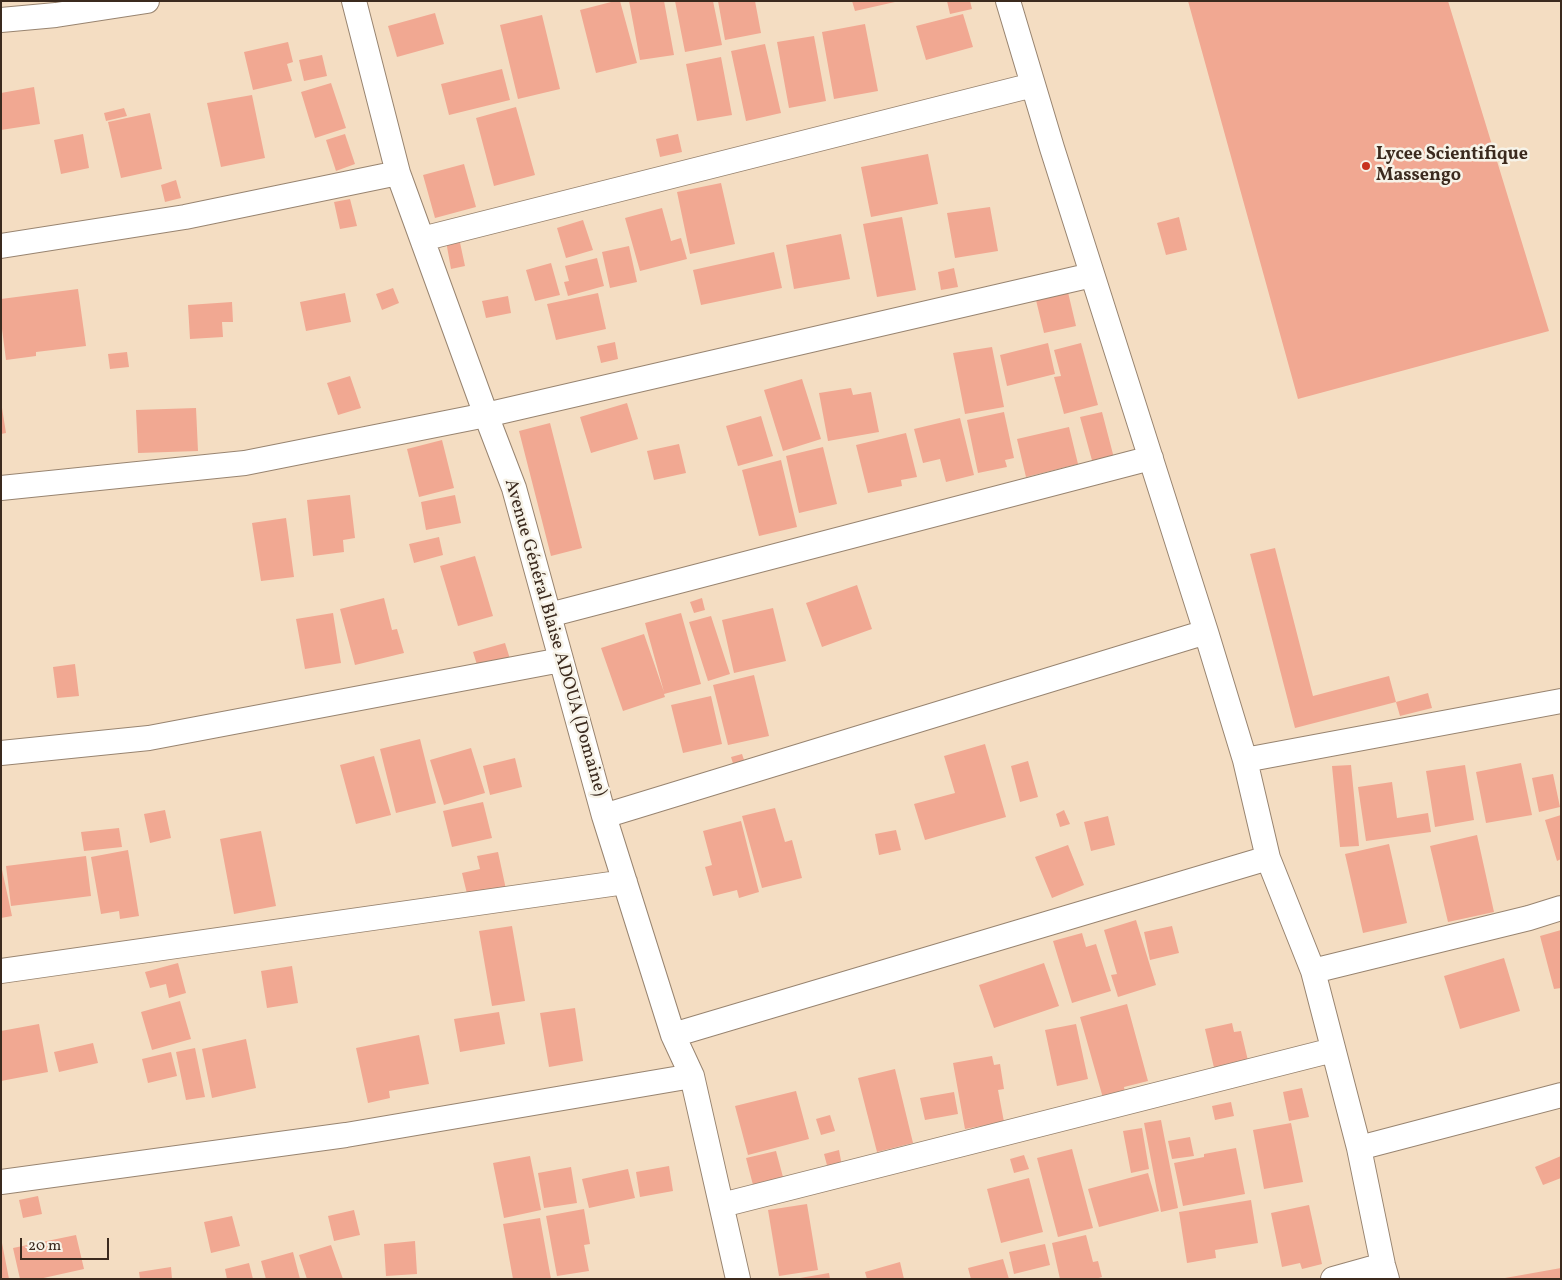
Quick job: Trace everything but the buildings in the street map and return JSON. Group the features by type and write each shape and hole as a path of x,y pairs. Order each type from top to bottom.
{"street":[{"path":"1,20 56,15 147,1"},
{"name":"Avenue Général Blaise ADOUA (Domaine)","path":"354,1 398,173 514,488 604,816 673,1035 692,1076 738,1279"},
{"path":"1008,1 1245,760 1268,858 1313,971 1359,1148 1385,1272 1333,1279"},
{"path":"422,239 1033,85"},
{"path":"1,246 185,217 398,173"},
{"path":"1,488 245,463 486,415 1092,275"},
{"path":"549,615 1151,458"},
{"path":"604,816 1206,632"},
{"path":"1,753 149,738 561,660"},
{"path":"1245,760 1561,701"},
{"path":"673,1035 1268,858"},
{"path":"1,971 625,882"},
{"path":"1313,971 1529,918 1561,908"},
{"path":"722,1205 1333,1050"},
{"path":"1,1182 346,1135 692,1076"},
{"path":"1359,1148 1561,1095"}],"place":[{"name":"Lycee Scientifique Massengo","path":"1366,166"}]}
